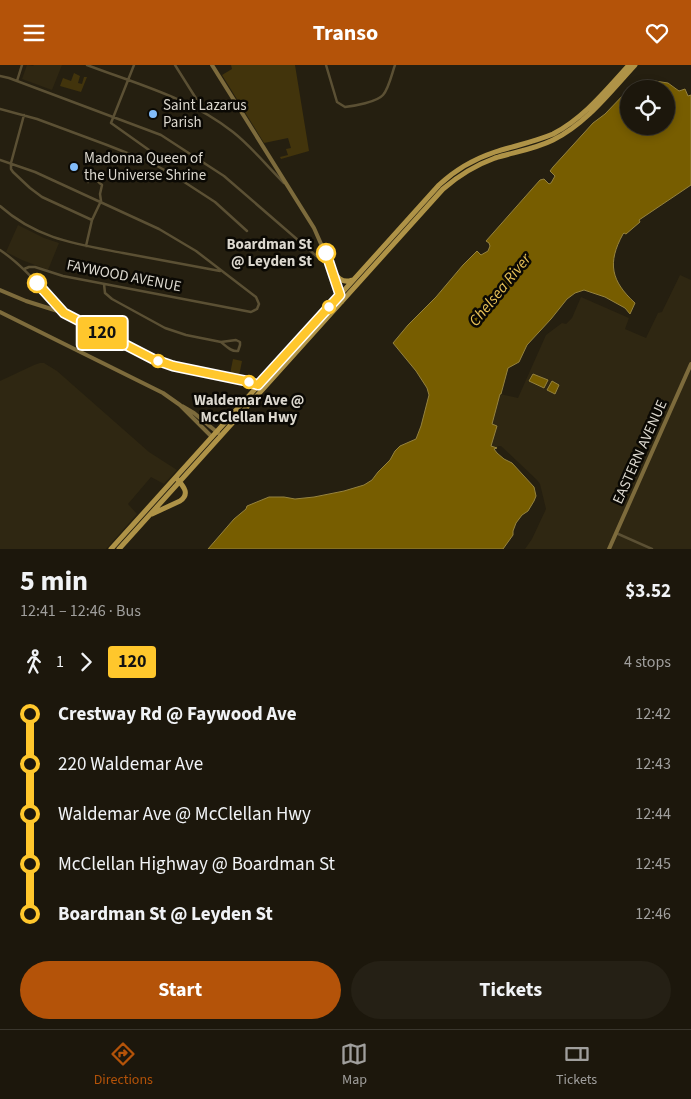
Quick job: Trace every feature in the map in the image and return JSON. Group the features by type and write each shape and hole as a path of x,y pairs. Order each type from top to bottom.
{"highway":[{"path":"184,473 212,437 218,434 342,302 437,195 449,184 480,164 538,146 568,131 590,113 634,65"},
{"path":"111,549 184,473 258,385 432,192 465,165 483,156 535,141 563,128 588,109 626,66"},
{"path":"332,269 343,281 355,278"},
{"path":"150,515 183,499 186,491 177,480"},
{"path":"119,549 150,515 177,480"}],"street":[{"path":"17,81 22,65"},
{"path":"87,65 168,95 206,113 246,143 289,187"},
{"path":"134,65 111,123 149,150 150,162"},
{"path":"175,65 197,100"},
{"path":"212,65 314,228 332,269 342,302"},
{"path":"326,65 337,102 348,107 381,97 386,91 395,65"},
{"path":"0,76 161,135 224,176 321,260 329,262"},
{"path":"0,109 57,126 150,162 215,202 247,231"},
{"path":"24,115 11,169 37,193 92,220"},
{"path":"0,160 35,172 159,229 196,251 222,271"},
{"path":"272,171 277,169"},
{"path":"86,246 92,220 101,201 102,185 94,179 90,179 88,182"},
{"path":"0,206 19,221 38,232 60,239 86,246 222,271"},
{"path":"0,249 14,259 64,313"},
{"name":"FAYWOOD AVENUE","path":"24,269 34,267 62,276 250,312 258,308 257,299 222,271"},
{"path":"104,284 105,293 112,299 160,325 181,333 221,342 236,340 240,342 240,348 238,351 231,351 221,342"},
{"path":"0,290 26,301 64,313 161,363 258,385"},
{"path":"0,311 152,387 194,413 218,434"},
{"name":"EASTERN AVENUE","path":"609,549 691,364"},
{"path":"180,405 212,437"},
{"path":"616,533 652,549"}],"shaded area":[{"path":"27,65 62,65 52,90 22,79"},
{"path":"231,65 295,65 309,151 281,159 280,157 288,155 286,149 291,148 288,138 264,143 222,75 232,69"},
{"path":"74,73 80,76 78,83 82,84 84,77 87,77 81,92 60,86 63,78 71,81"},
{"path":"18,225 59,243 48,270 6,252"},
{"path":"680,275 691,280 691,549 525,549 532,539 546,509 540,484 537,480 501,446 497,448 491,446 497,426 492,425 500,394 518,398 546,335 562,323 566,324 572,318 581,297 629,318 625,329 646,338 658,313 662,312"},
{"path":"233,359 242,361 239,376 230,374"},
{"path":"40,363 44,363 57,371 149,452 177,470 164,484 151,477 128,504 137,514 106,549 0,549 0,381"}],"water":[{"name":"Chelsea River","path":"675,88 679,91 685,89 688,96 691,95 691,185 639,220 640,222 626,234 623,234 618,244 613,263 614,271 621,287 635,303 630,314 625,308 605,297 584,290 575,293 567,299 527,345 519,362 508,368 492,424 497,426 491,446 497,448 494,449 497,453 512,463 534,487 536,496 528,511 516,523 513,535 503,549 208,549 247,506 269,497 295,499 314,497 364,485 372,480 400,446 416,439 429,395 427,388 416,371 393,343 477,251 481,255 488,251 490,246 486,241 540,180 544,179 549,184 551,183 555,176 550,171 553,167 593,123 620,98 620,135 675,135"},
{"path":"533,374 548,380 544,388 529,381"},
{"path":"552,381 559,385 555,394 547,390"}],"bus line":[{"name":"120","path":"37,283 64,313 161,363 258,385 340,295 326,253"}],"place":[{"name":"Saint Lazarus Parish","path":"153,114"},
{"name":"Madonna Queen of the Universe Shrine","path":"74,167"},
{"name":"Boardman St @ Leyden St","path":"326,253"},
{"name":"Waldemar Ave @ McClellan Hwy","path":"249,382"}]}
